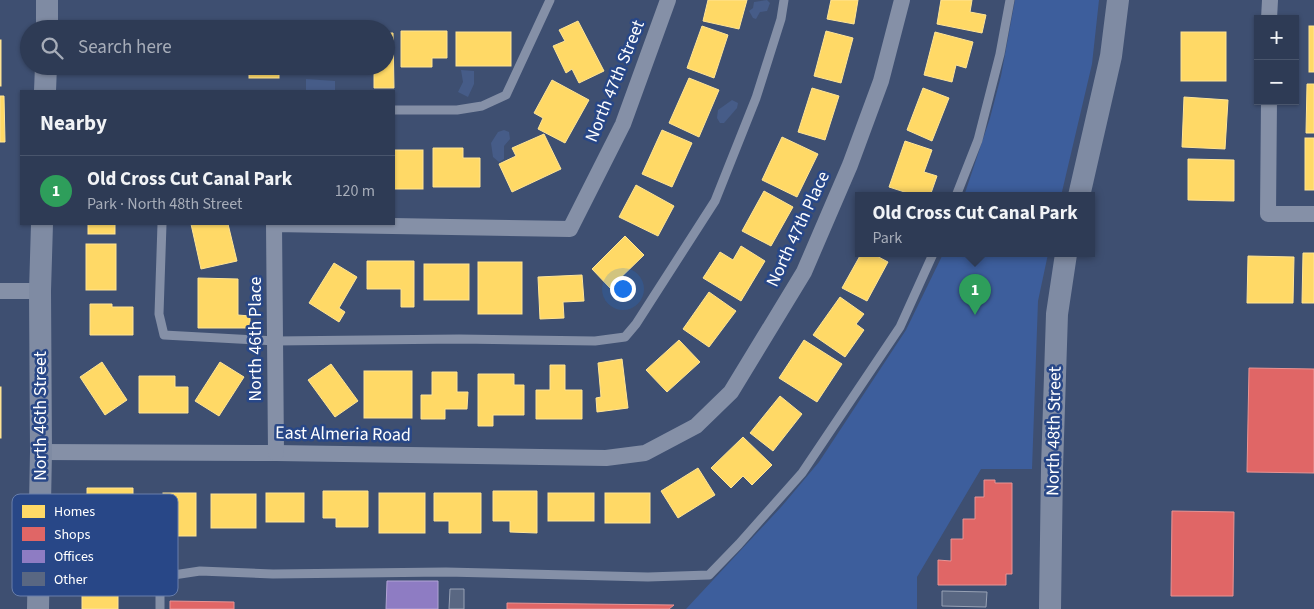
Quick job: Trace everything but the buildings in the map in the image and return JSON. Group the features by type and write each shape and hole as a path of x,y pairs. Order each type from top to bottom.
{"street":[{"path":"47,20 48,0"},
{"name":"North 47th Street","path":"333,225 570,229 623,124 668,0"},
{"name":"North 47th Place","path":"645,453 696,426 731,392 804,272 850,165 881,81 902,0"},
{"path":"1080,192 1111,56 1118,0"},
{"path":"1269,15 1270,0"},
{"path":"45,90 46,75"},
{"path":"1269,105 1268,214 1314,214"},
{"name":"North 46th Street","path":"40,494 40,291 42,225"},
{"name":"North 46th Place","path":"274,225 276,453"},
{"name":"North 48th Street","path":"1050,609 1057,314 1066,257"},
{"path":"0,291 40,291"},
{"name":"East Almeria Road","path":"41,452 606,458 645,453"},
{"name":"North 46th Street","path":"38,596 38,609"}],"lane":[{"path":"395,110 457,110 482,106 506,95 550,0"},
{"path":"162,225 160,314 164,335 276,341 459,339 595,341 625,337 636,324 715,201 756,98 781,19 784,0"},
{"path":"958,192 978,140 1000,54 1010,0"},
{"path":"178,574 200,571 273,574 446,572 648,576 709,575 802,473 900,327 932,257"},
{"path":"160,596 160,609"}],"shaded area":[{"path":"767,0 770,3 767,11 760,12 756,19 753,18 749,11 753,8 754,2"},
{"path":"1015,0 1099,0 1092,64 1062,192 965,192 990,118 1001,76"},
{"path":"461,70 474,71 474,84 468,97 458,92 463,82"},
{"path":"306,79 335,81 335,90 306,90"},
{"path":"732,100 738,103 737,108 724,123 720,123 717,118 718,110"},
{"path":"504,130 509,132 510,139 504,146 504,159 499,162 493,157 491,143 498,132"},
{"path":"942,257 1047,257 1038,301 1032,469 981,469 917,577 917,609 686,609 782,506 819,462 906,330"}],"place":[{"name":"Old Cross Cut Canal Park","path":"975,315"}]}
